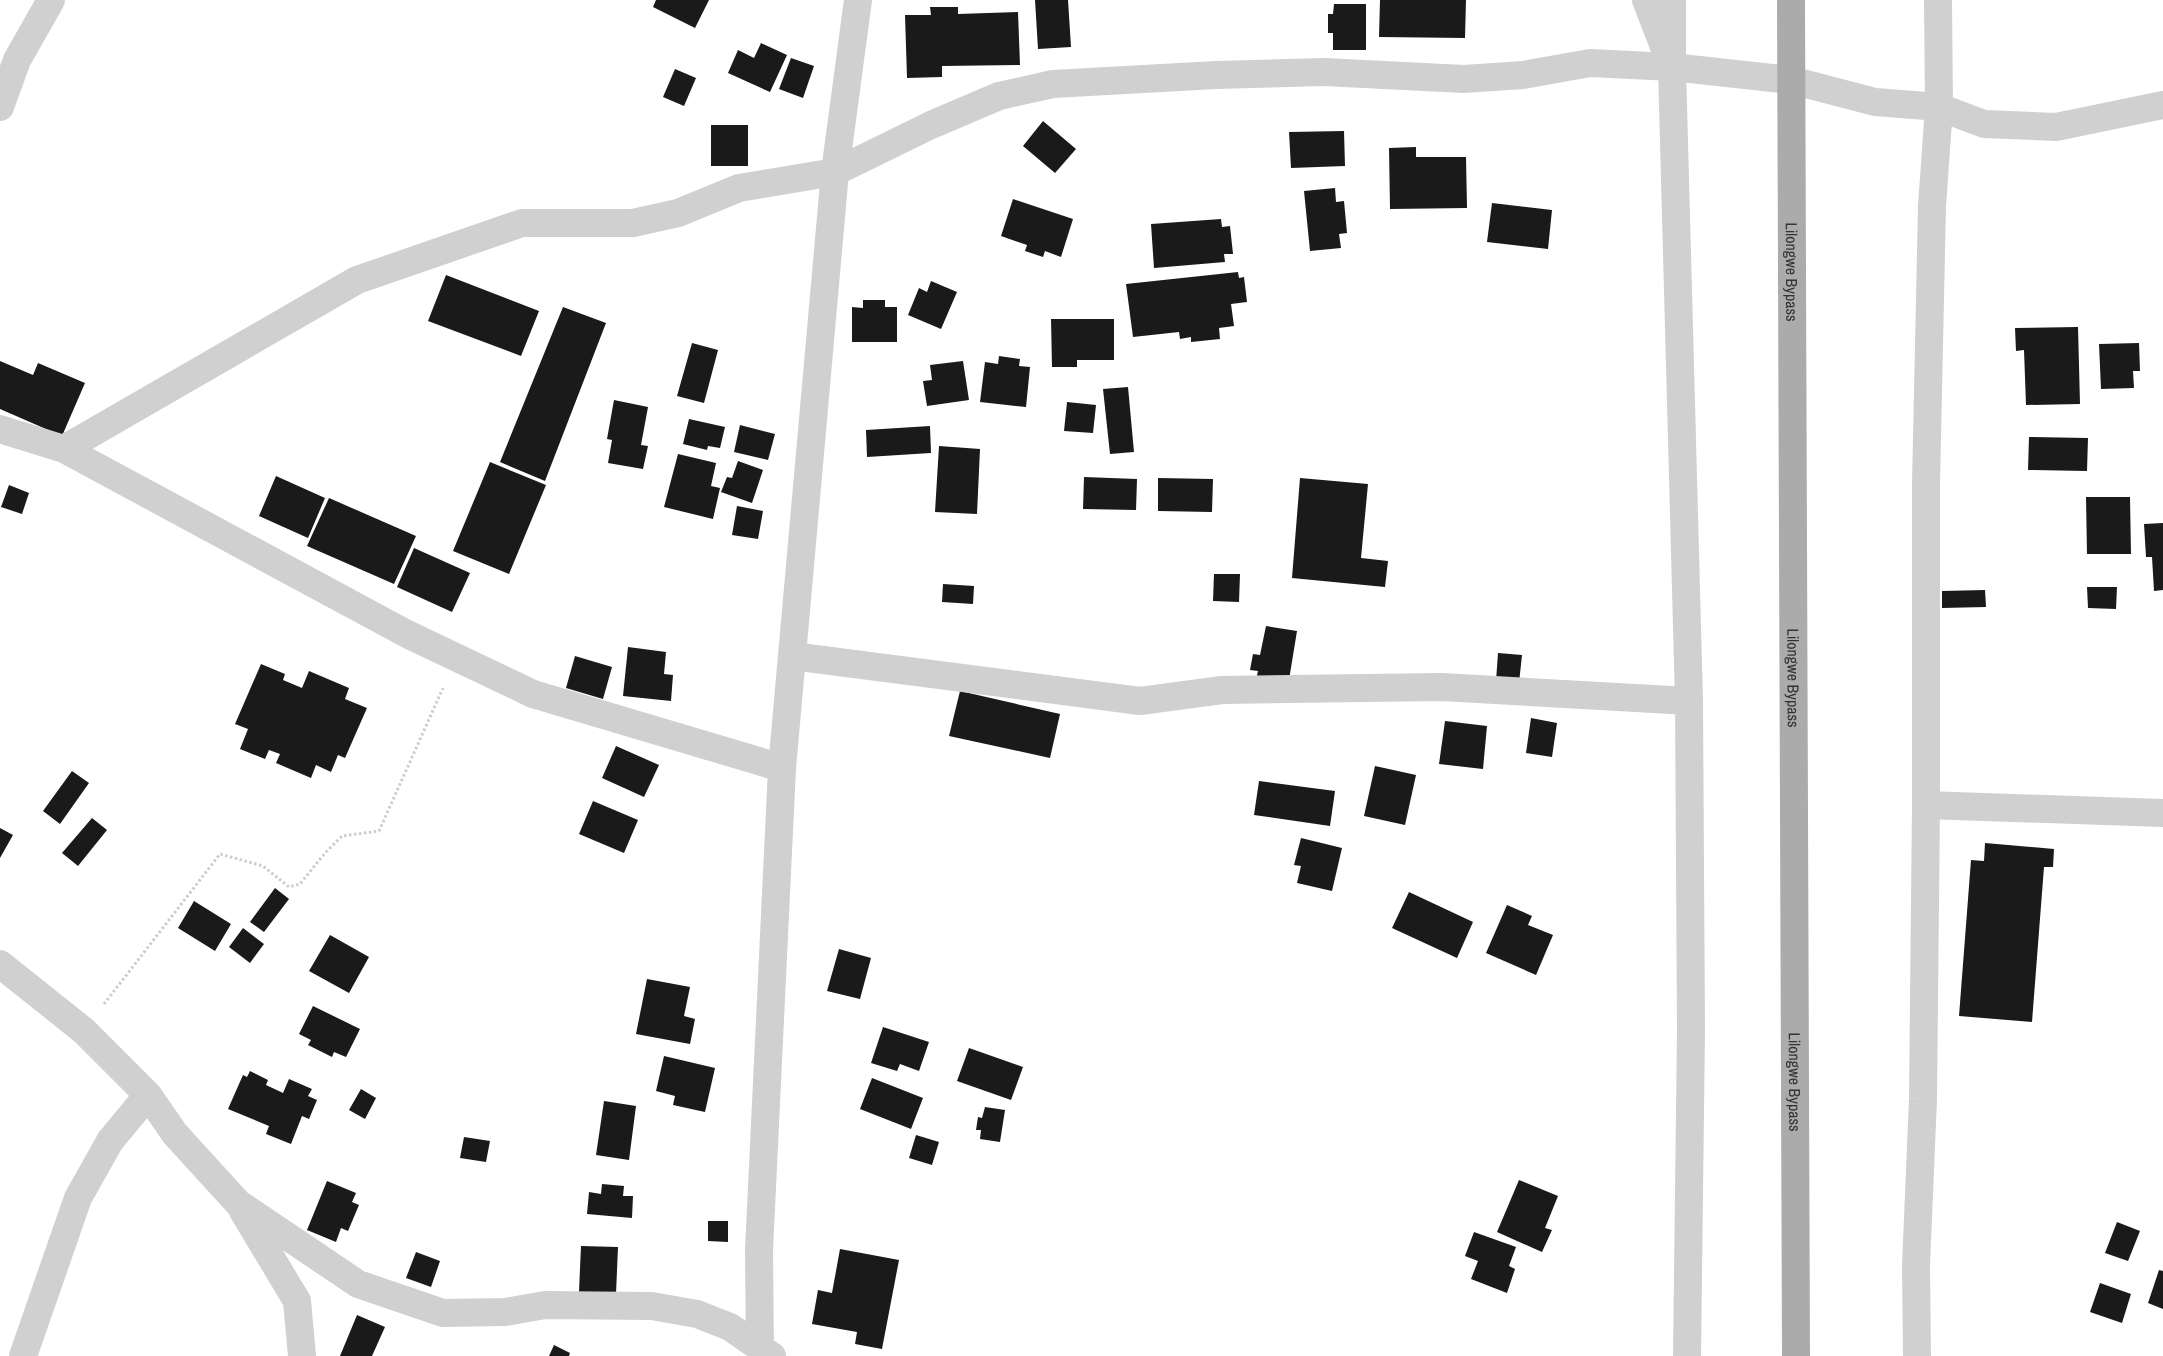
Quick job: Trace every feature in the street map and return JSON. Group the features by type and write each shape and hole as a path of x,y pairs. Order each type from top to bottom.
{"main road":[{"name":"Lilongwe Bypass","path":"1791,0 1796,1356"}],"street":[{"path":"0,107 17,60 51,0"},
{"path":"764,1354 759,1250 782,768 835,172 858,0"},
{"path":"1646,0 1672,67"},
{"path":"1672,0 1672,67 1689,701 1691,1030 1687,1356"},
{"path":"1917,1356 1916,1265 1923,1099 1926,805 1926,484 1932,206 1939,107 1938,0"},
{"path":"64,449 357,280 522,223 633,223 678,213 739,188 835,172 931,124 1000,96 1054,84 1216,74 1314,72 1464,79 1523,75 1590,63 1672,67 1791,80 1875,102 1939,107 1984,124 2056,127 2163,105"},
{"path":"0,429 64,449 407,634 533,694 782,768"},
{"path":"792,656 1140,701 1222,690 1442,687 1689,701"},
{"path":"1926,805 2163,813"},
{"path":"0,964 84,1030 148,1095 175,1134 238,1203 297,1301 302,1356"},
{"path":"23,1356 78,1198 110,1141 148,1095"},
{"path":"238,1203 358,1284 443,1313 505,1312 545,1305 652,1306 696,1314 730,1327 764,1354"}],"path":[{"path":"84,1030 220,854 262,866 289,887 300,884 325,853 342,836 379,831 457,657"}],"building":[{"path":"656,0 709,0 695,28 653,7"},
{"path":"1035,0 1068,0 1071,47 1038,49"},
{"path":"1380,0 1466,0 1465,38 1379,37"},
{"path":"1334,4 1366,4 1366,50 1333,50 1333,33 1328,33 1328,14 1333,14"},
{"path":"930,7 958,7 958,14 1018,12 1020,65 942,66 942,77 907,78 905,15 931,15"},
{"path":"761,43 787,55 770,92 728,73 738,50 754,58"},
{"path":"791,58 814,66 803,98 779,89"},
{"path":"675,69 696,78 684,106 663,97"},
{"path":"1043,121 1076,149 1055,173 1023,146"},
{"path":"711,125 748,125 748,166 711,166"},
{"path":"1344,131 1345,166 1291,168 1289,132"},
{"path":"1416,147 1416,157 1466,157 1467,208 1390,209 1389,148"},
{"path":"1335,188 1336,202 1344,201 1347,233 1339,234 1341,248 1310,251 1304,191"},
{"path":"1013,199 1073,219 1061,257 1045,251 1043,257 1025,251 1027,245 1001,236"},
{"path":"1492,203 1552,210 1548,249 1487,242"},
{"path":"1221,219 1222,227 1230,226 1233,254 1224,254 1225,262 1154,268 1151,224"},
{"path":"1238,272 1239,278 1244,277 1247,302 1231,304 1234,326 1219,328 1220,339 1191,342 1191,337 1180,339 1179,332 1133,337 1126,284"},
{"path":"446,275 539,311 521,356 428,321"},
{"path":"931,281 957,292 941,329 908,315 919,288 927,292"},
{"path":"863,300 885,300 885,307 897,307 897,342 852,342 852,307 863,308"},
{"path":"563,307 606,323 545,481 500,462"},
{"path":"1051,319 1114,319 1114,360 1077,360 1077,367 1052,367"},
{"path":"2078,327 2080,404 2026,405 2024,350 2016,351 2015,328"},
{"path":"692,343 718,350 704,403 677,396"},
{"path":"2139,343 2140,371 2133,371 2134,388 2101,389 2099,344"},
{"path":"999,356 1020,359 1019,366 1030,367 1026,407 980,402 985,362 998,364"},
{"path":"0,361 33,375 38,363 85,383 62,436 0,409"},
{"path":"963,361 969,400 927,406 923,381 932,380 930,365"},
{"path":"1128,387 1134,452 1110,454 1103,389"},
{"path":"614,400 648,407 641,445 648,446 643,469 608,463 612,440 607,439"},
{"path":"1067,402 1096,405 1093,433 1064,431"},
{"path":"689,419 725,427 720,448 708,446 707,450 683,444"},
{"path":"740,425 775,434 768,460 734,452"},
{"path":"930,426 931,453 867,457 866,430"},
{"path":"2029,437 2088,438 2087,471 2028,470"},
{"path":"939,446 980,449 977,514 935,512"},
{"path":"678,454 716,463 711,486 720,488 713,519 664,507"},
{"path":"738,461 763,470 752,503 721,492 727,477 732,478"},
{"path":"490,462 546,485 509,574 453,551"},
{"path":"276,476 325,498 308,538 259,516"},
{"path":"1084,477 1137,479 1136,510 1083,509"},
{"path":"1158,478 1213,479 1212,512 1158,511"},
{"path":"1300,478 1368,484 1361,558 1388,561 1385,587 1292,578"},
{"path":"9,485 29,493 22,514 1,507"},
{"path":"2086,497 2130,497 2131,554 2087,554"},
{"path":"329,498 416,536 394,584 307,546"},
{"path":"737,506 763,511 758,539 732,535"},
{"path":"2163,523 2163,590 2154,591 2152,557 2146,557 2144,524"},
{"path":"414,548 470,573 452,612 397,587"},
{"path":"1214,574 1240,574 1239,602 1213,601"},
{"path":"943,584 974,586 973,604 942,602"},
{"path":"2087,587 2117,587 2116,609 2088,608"},
{"path":"1985,590 1986,607 1942,608 1942,591"},
{"path":"1266,626 1297,631 1288,686 1256,680 1258,671 1250,670 1253,654 1260,655"},
{"path":"628,647 666,652 664,674 673,675 671,701 623,696"},
{"path":"1498,653 1522,655 1519,683 1496,681"},
{"path":"575,656 612,667 603,699 566,688"},
{"path":"261,664 285,674 283,680 302,688 309,671 349,688 345,699 367,708 345,758 338,755 331,772 316,765 311,778 276,763 280,754 269,750 265,759 240,749 248,729 235,724"},
{"path":"960,691 1060,714 1050,758 949,736"},
{"path":"1531,718 1557,723 1552,757 1526,753"},
{"path":"1445,721 1487,726 1483,769 1439,764"},
{"path":"616,746 659,765 644,797 602,778"},
{"path":"1375,766 1416,775 1405,825 1364,816"},
{"path":"72,771 89,783 60,824 43,811"},
{"path":"1259,781 1335,791 1330,826 1254,815"},
{"path":"593,801 638,820 624,853 579,834"},
{"path":"92,818 107,830 78,866 62,853"},
{"path":"0,828 13,835 0,858"},
{"path":"1301,838 1342,848 1332,891 1297,883 1301,866 1294,865"},
{"path":"1985,843 2054,849 2053,867 2044,867 2032,1022 1959,1016 1971,860 1984,861"},
{"path":"275,888 289,899 264,932 250,922"},
{"path":"1409,892 1473,922 1457,958 1392,928"},
{"path":"194,901 231,924 215,951 178,928"},
{"path":"1507,905 1532,916 1528,925 1553,935 1536,975 1486,953"},
{"path":"243,928 264,944 250,963 229,947"},
{"path":"330,935 369,957 349,993 309,971"},
{"path":"839,949 871,958 860,999 827,991"},
{"path":"647,979 690,987 684,1016 695,1019 690,1044 636,1034"},
{"path":"313,1006 360,1029 346,1057 334,1052 332,1057 308,1045 311,1040 299,1034"},
{"path":"883,1027 929,1042 919,1071 900,1064 897,1071 871,1063"},
{"path":"969,1048 1023,1067 1011,1100 957,1081"},
{"path":"664,1056 715,1068 705,1112 673,1105 675,1096 656,1091"},
{"path":"250,1071 268,1080 266,1085 283,1093 289,1079 312,1089 308,1096 317,1100 309,1119 302,1116 291,1144 266,1134 269,1126 228,1109 243,1075 247,1077"},
{"path":"872,1078 923,1098 911,1129 860,1109"},
{"path":"361,1089 376,1098 365,1119 349,1110"},
{"path":"604,1101 636,1106 629,1160 596,1155"},
{"path":"985,1107 1005,1110 1000,1142 980,1139 981,1130 976,1130 978,1117 982,1118"},
{"path":"916,1135 939,1142 932,1165 909,1158"},
{"path":"464,1137 490,1141 486,1162 460,1158"},
{"path":"1519,1180 1558,1196 1545,1228 1552,1230 1542,1252 1497,1232"},
{"path":"327,1181 356,1193 352,1202 359,1205 348,1231 341,1228 336,1242 307,1230"},
{"path":"602,1184 624,1186 623,1196 633,1196 632,1218 587,1214 589,1192 601,1194"},
{"path":"708,1221 728,1221 728,1242 708,1241"},
{"path":"2117,1222 2140,1231 2128,1261 2105,1253"},
{"path":"1474,1232 1516,1247 1509,1266 1515,1269 1507,1293 1471,1279 1478,1261 1465,1256"},
{"path":"581,1246 618,1247 616,1294 579,1292"},
{"path":"840,1249 899,1260 882,1349 855,1344 857,1332 812,1324 818,1290 832,1293"},
{"path":"416,1252 440,1261 431,1287 406,1278"},
{"path":"2159,1270 2163,1271 2163,1309 2148,1303"},
{"path":"2100,1283 2131,1294 2122,1323 2090,1312"},
{"path":"357,1315 385,1327 372,1356 340,1356"},
{"path":"554,1345 570,1353 569,1356 549,1356"}]}
